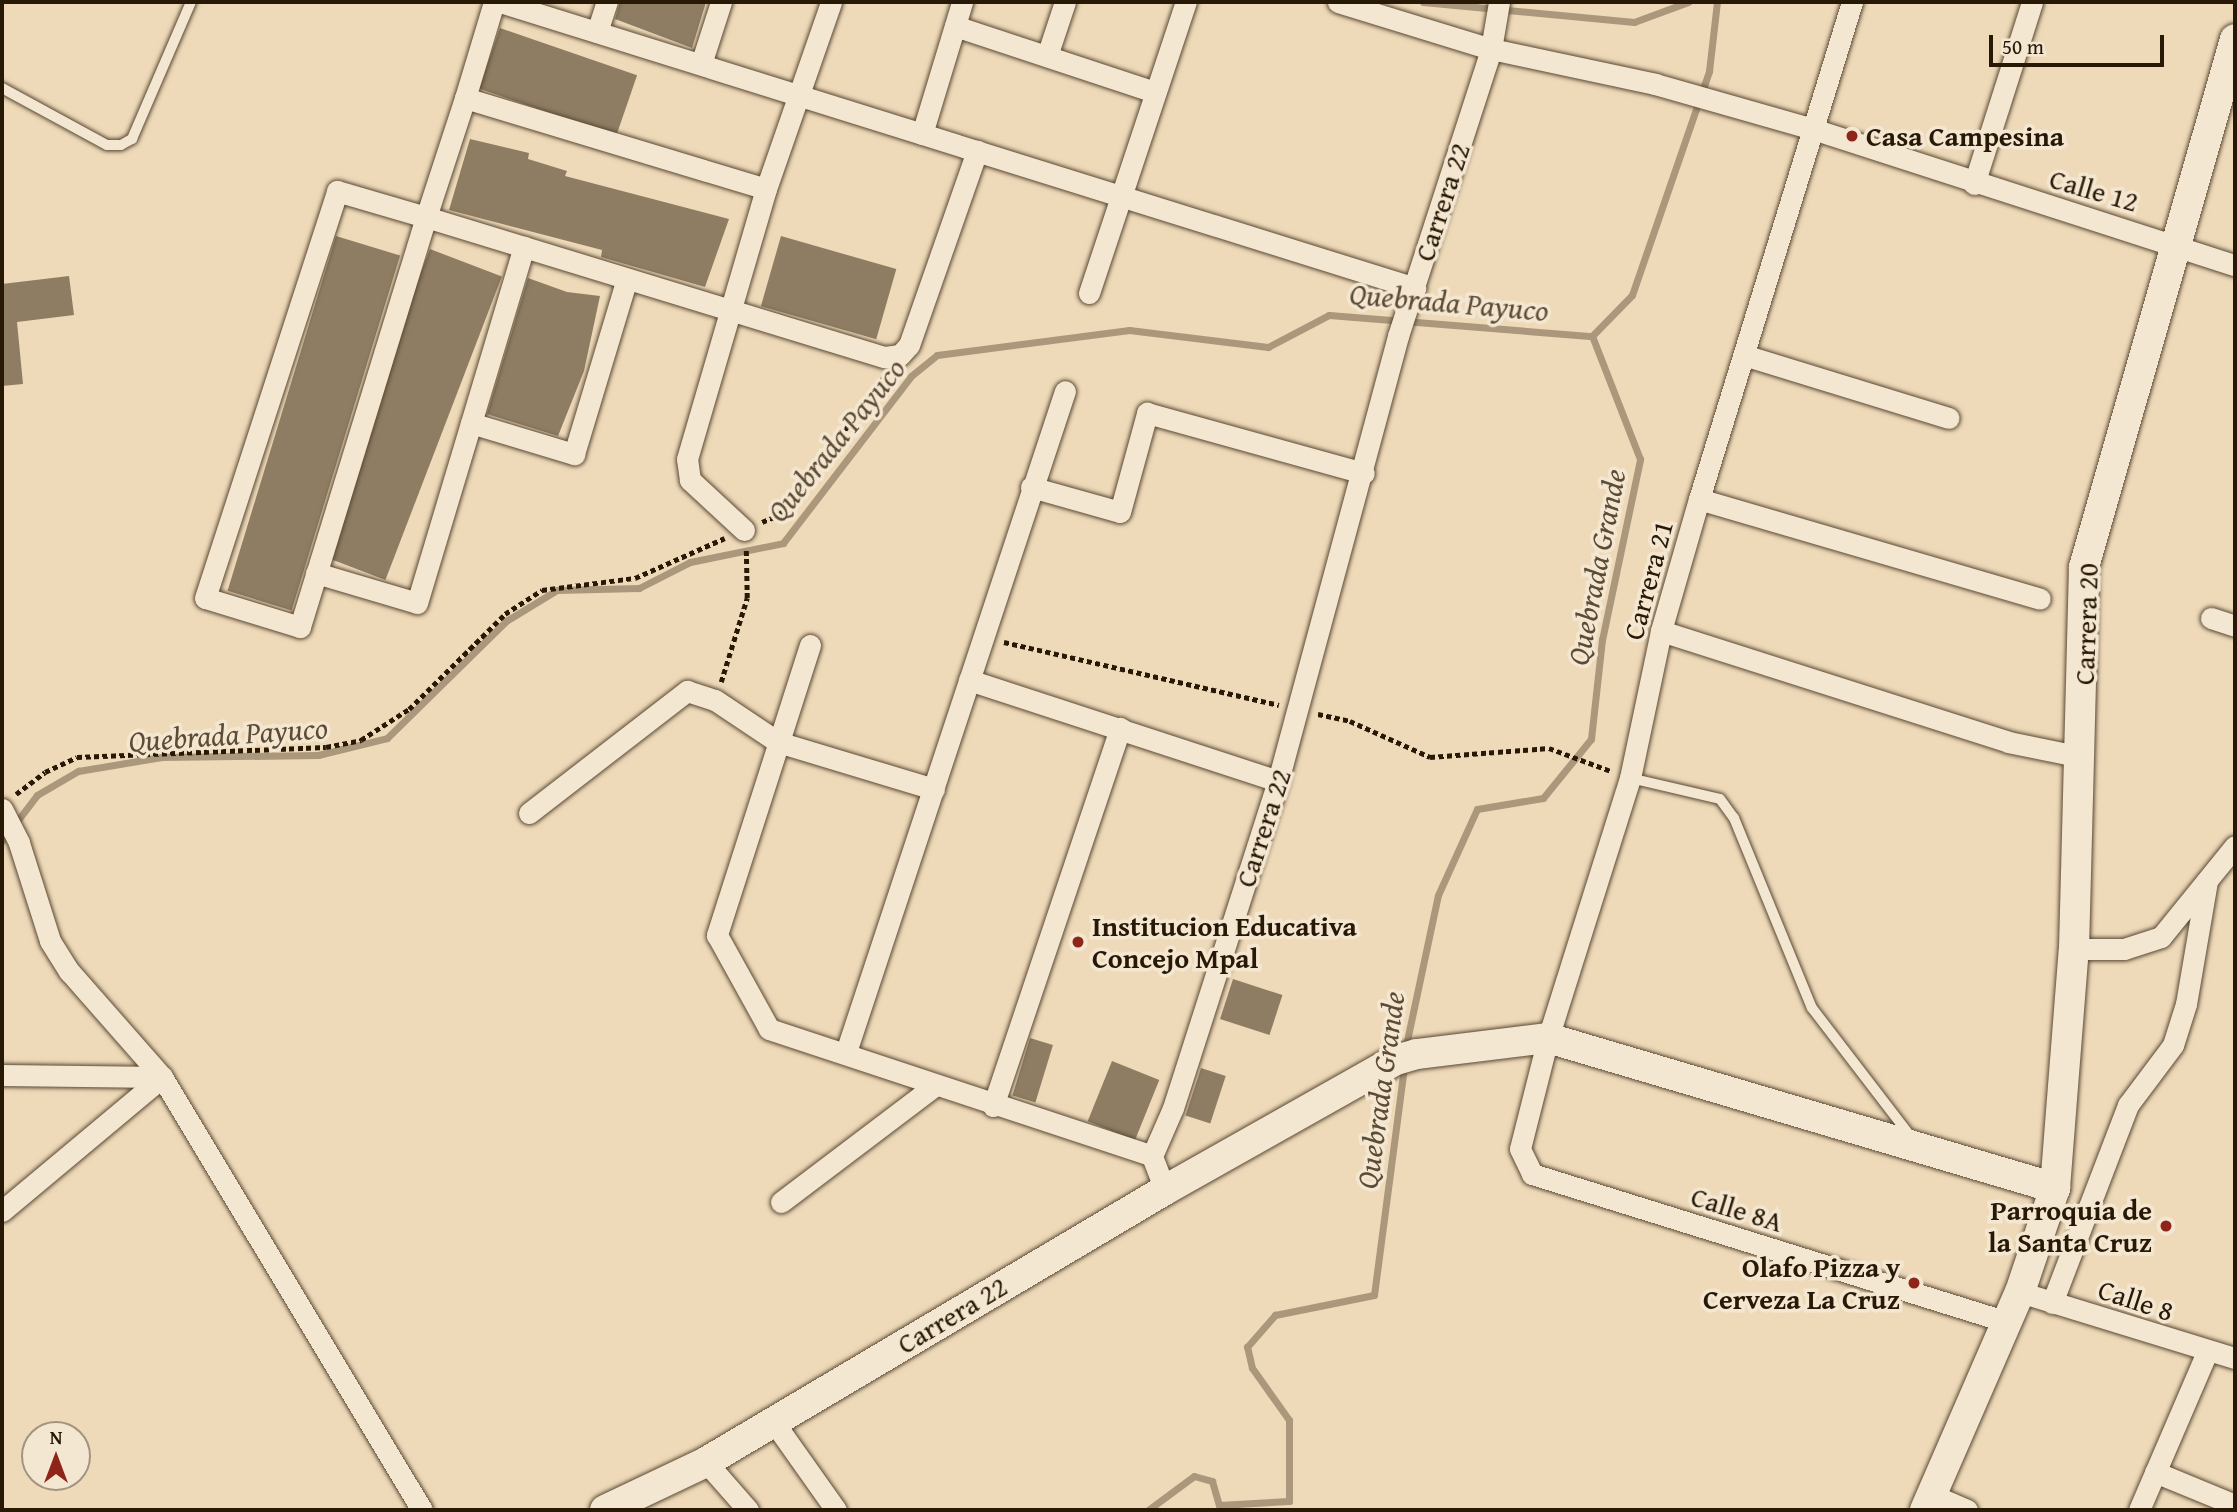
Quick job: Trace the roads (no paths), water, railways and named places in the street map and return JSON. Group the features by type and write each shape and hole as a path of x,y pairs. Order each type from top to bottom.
{"main road":[{"name":"Carrera 20","path":"1929,1503 2020,1292 2055,1188 2074,949 2082,757 2084,567 2235,39"},
{"name":"Carrera 22","path":"605,1510 706,1462 1165,1190 1406,1057 1548,1038"},
{"path":"1548,1038 2055,1188"}],"street":[{"path":"494,2 426,217 300,627 205,598 337,191 426,217 885,357 900,355 909,345 976,151"},
{"path":"500,2 1121,196 1411,297"},
{"path":"597,32 607,2"},
{"path":"701,64 721,2"},
{"path":"745,536 699,491 687,472 690,439 766,190 831,2"},
{"path":"922,134 962,2"},
{"path":"1047,57 1065,2"},
{"path":"1089,293 1186,2"},
{"name":"Calle 12","path":"1338,2 1491,49 1655,84 1816,130 1974,184 2176,243 2235,265"},
{"name":"Carrera 21","path":"1532,1174 1520,1149 1548,1038 1630,778 1661,631 1699,499 1816,130 1852,2"},
{"path":"1974,184 2032,2"},
{"name":"Carrera 22","path":"1152,1156 1173,1108 1278,781 1364,473 1398,336 1491,49 1498,8"},
{"path":"955,26 1155,92"},
{"path":"465,98 766,190"},
{"path":"316,573 417,603 524,247"},
{"path":"471,423 575,454 627,279"},
{"path":"1744,355 1950,418"},
{"path":"846,1052 969,680 979,636 1065,391"},
{"path":"1031,487 1120,512 1147,413 1364,473"},
{"path":"1699,499 2040,599"},
{"path":"2211,618 2235,626"},
{"path":"1661,631 2008,742 2082,757"},
{"path":"810,645 717,934 769,1029 846,1052 933,1087 1152,1156 1165,1190"},
{"path":"969,680 1278,781"},
{"path":"529,813 687,691 715,700 778,742 934,789"},
{"path":"993,1106 1120,728"},
{"path":"6,807 41,917 69,971 162,1077 422,1510"},
{"path":"2074,949 2124,949 2161,937 2235,846"},
{"path":"2052,1303 2128,1105 2173,1045 2186,1004 2207,881"},
{"path":"2,1075 162,1077"},
{"path":"2,1211 162,1077"},
{"path":"781,1202 866,1141 933,1087"},
{"name":"Calle 8A","path":"1532,1174 2007,1322"},
{"name":"Calle 8","path":"2020,1292 2235,1359"},
{"path":"2139,1510 2207,1352"},
{"path":"773,1421 836,1510"},
{"path":"706,1462 748,1510"},
{"path":"2155,1472 2235,1505"},
{"path":"1929,1503 1967,1510"}],"lane":[{"path":"2,88 107,145 121,145 132,139 191,2"},
{"path":"1630,778 1720,799 1734,818 1812,1008 1922,1149"}],"waterway":[{"path":"1423,2 1634,22 1688,2"},
{"name":"Quebrada Payuco","path":"1592,336 1632,295 1709,71 1717,2"},
{"name":"Quebrada Payuco","path":"2,841 37,795 78,771 162,757 318,755 387,738 506,621 557,590 639,588 690,562 783,543 911,376 937,355 1129,330 1268,347 1329,315 1592,336"},
{"name":"Quebrada Grande","path":"1405,1050 1438,895 1477,809 1543,798 1591,739 1602,640 1640,459 1592,336"},
{"name":"Quebrada Grande","path":"1148,1510 1194,1476 1212,1481 1219,1505 1289,1501 1289,1420 1252,1368 1247,1347 1275,1315 1374,1295 1404,1066"}],"place":[{"name":"Casa Campesina","path":"1852,136"},
{"name":"Institucion Educativa Concejo Mpal","path":"1078,942"},
{"name":"Parroquia de la Santa Cruz","path":"2166,1226"},
{"name":"Olafo Pizza y Cerveza La Cruz","path":"1914,1283"}]}
